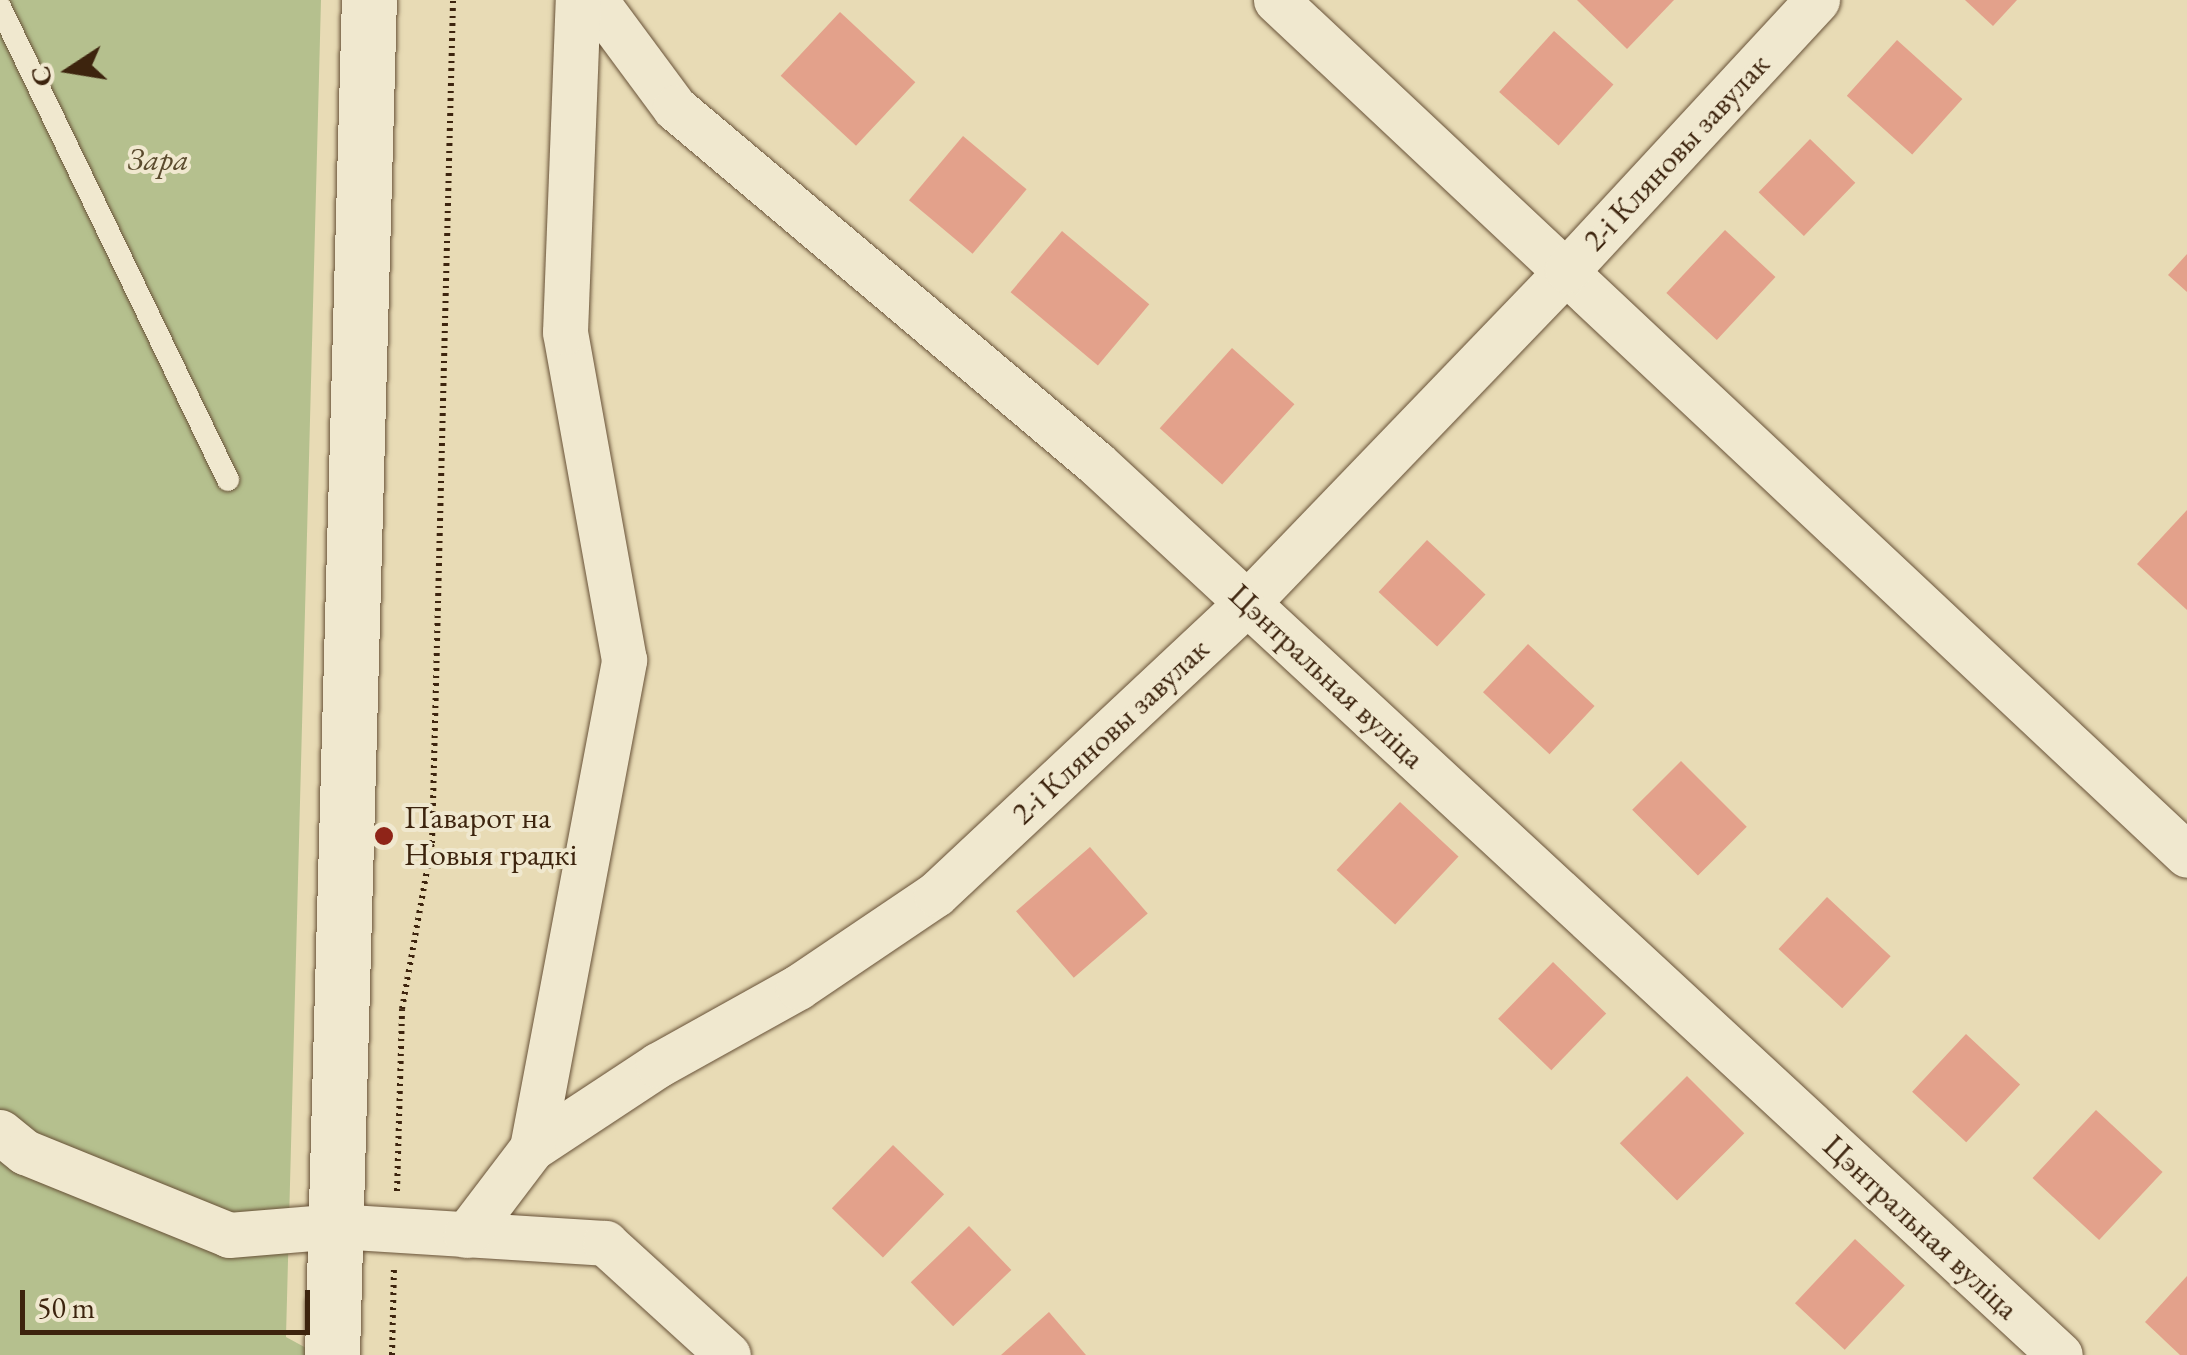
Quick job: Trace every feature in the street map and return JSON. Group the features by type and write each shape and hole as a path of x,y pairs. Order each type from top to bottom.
{"main road":[{"path":"332,1355 369,0"}],"street":[{"path":"466,1235 532,1148 624,660 565,332 578,0"},
{"name":"Цэнтральная вуліца","path":"595,0 676,108 1096,463 2060,1355"},
{"path":"1276,0 2187,855"},
{"name":"2-і Кляновы завулак","path":"532,1148 658,1065 798,987 936,894 1249,602 1567,270 1816,0"},
{"path":"0,1132 25,1152 229,1235 336,1226 605,1244 728,1355"}],"lane":[{"path":"0,7 228,480"}],"path":[{"path":"396,1201 402,1009 432,844 454,0"},
{"path":"392,1355 395,1259"}],"green space":[{"name":"Зара","path":"0,0 321,0 286,1337 319,1355 0,1355"}],"building":[{"path":"1577,0 1674,0 1627,49"},
{"path":"1965,0 2017,0 1993,26"},
{"path":"840,12 915,82 856,146 781,76"},
{"path":"1554,31 1613,85 1559,145 1499,92"},
{"path":"1897,40 1962,99 1912,155 1847,96"},
{"path":"963,136 1027,189 973,254 909,200"},
{"path":"1810,139 1855,183 1804,236 1759,192"},
{"path":"1725,230 1775,277 1717,340 1666,293"},
{"path":"1062,231 1149,304 1098,366 1011,292"},
{"path":"2187,254 2187,292 2168,275"},
{"path":"1232,348 1294,404 1222,484 1160,428"},
{"path":"2187,510 2187,610 2137,564"},
{"path":"1427,540 1486,595 1437,646 1379,592"},
{"path":"1528,644 1595,706 1550,754 1483,692"},
{"path":"1681,761 1747,827 1698,876 1632,810"},
{"path":"1400,802 1459,857 1395,925 1337,870"},
{"path":"1090,847 1148,913 1074,978 1016,911"},
{"path":"1827,897 1891,956 1842,1008 1779,949"},
{"path":"1553,962 1606,1013 1551,1070 1498,1019"},
{"path":"1966,1034 2020,1084 1966,1142 1912,1092"},
{"path":"1687,1076 1744,1133 1677,1200 1620,1143"},
{"path":"2096,1110 2163,1172 2099,1240 2033,1178"},
{"path":"893,1145 944,1194 883,1258 832,1208"},
{"path":"969,1226 1011,1270 953,1326 911,1282"},
{"path":"1855,1239 1905,1285 1845,1350 1795,1303"},
{"path":"2187,1276 2187,1355 2180,1355 2145,1322"},
{"path":"1049,1312 1086,1355 1001,1355"}],"place":[{"name":"Паварот на Новыя градкі","path":"384,836"}]}
